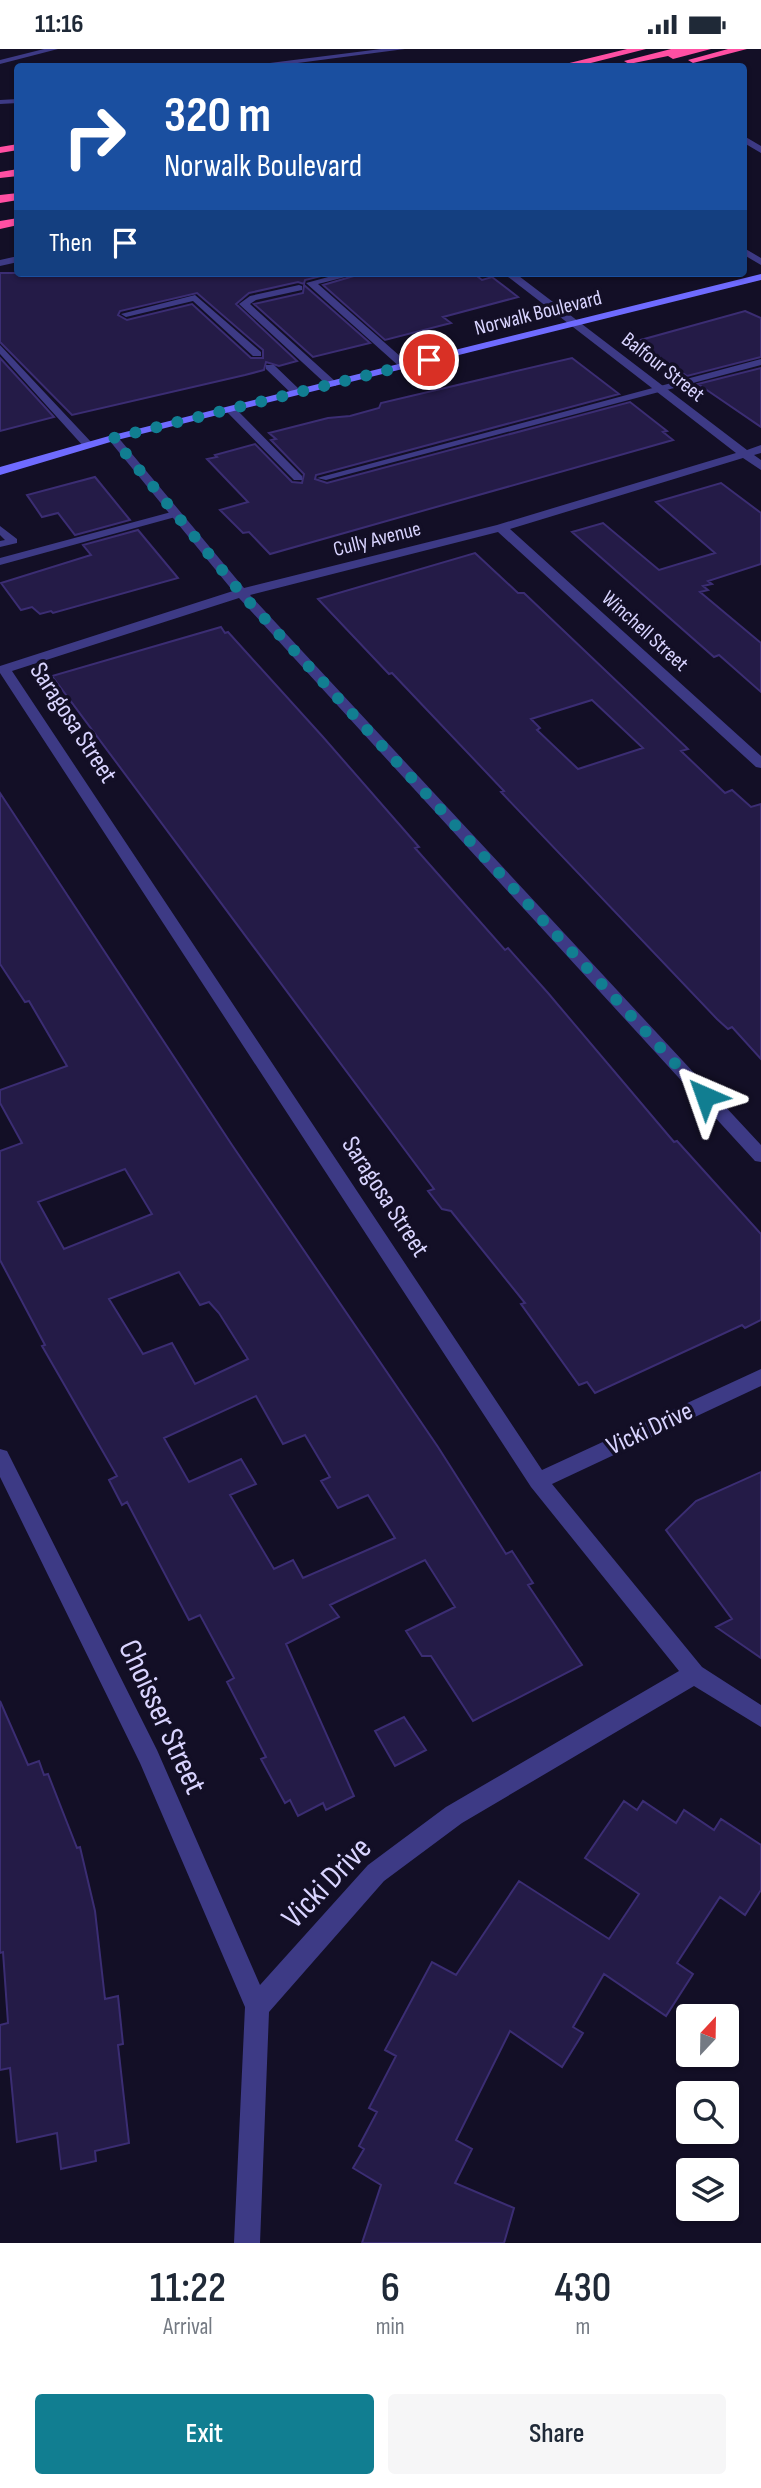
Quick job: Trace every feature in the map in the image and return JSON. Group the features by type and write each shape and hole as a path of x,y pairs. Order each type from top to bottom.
{"highway":[{"path":"577,63 641,49"},
{"path":"621,63 685,49"},
{"path":"644,63 706,49"},
{"path":"684,63 743,49"},
{"path":"573,63 592,60"}],"main road":[{"name":"Norwalk Boulevard","path":"0,471 113,438 761,277"}],"street":[{"name":"Balfour Street","path":"513,277 761,466"},
{"path":"113,438 241,593 761,1156"},
{"name":"Cully Avenue","path":"4,670 241,593 501,528 761,449"},
{"name":"Winchell Street","path":"501,528 761,764"},
{"name":"Saragosa Street","path":"4,670 538,1481 694,1674 761,1717"},
{"name":"Vicki Drive","path":"538,1481 761,1377"},
{"name":"Choisser Street","path":"0,1457 149,1758 257,2007"},
{"name":"Vicki Drive","path":"257,2007 376,1873 454,1815 694,1674"},
{"path":"247,2243 257,2007"}],"lane":[{"path":"0,62 54,49"},
{"path":"261,63 307,53 401,49"},
{"path":"338,277 311,283 405,366"},
{"path":"299,288 253,299 244,304 332,384"},
{"path":"126,314 195,297 257,354"},
{"path":"0,348 88,445"},
{"path":"322,478 761,362"},
{"path":"270,367 297,393"},
{"path":"230,409 298,478"},
{"path":"0,562 175,514"},
{"path":"0,529 12,541 0,544"}],"building":[{"path":"0,273 14,273 14,277 317,277 305,280 304,284 298,282 249,293 236,304 297,361 279,366 266,362 264,370 72,415 0,342","holes":["197,293 263,350 263,358 251,358 192,304 127,320 118,315 120,311"]},
{"path":"350,277 478,277 482,280 492,277 518,297 443,317 451,323 385,340 323,285"},
{"path":"304,285 370,343 313,357 254,304 303,293"},
{"path":"745,311 761,318 761,357 687,376 637,341"},
{"path":"0,358 54,417 0,431"},
{"path":"572,358 619,394 316,475 315,479 327,483 630,402 667,431 663,432 673,440 270,554 249,532 243,533 220,510 248,502 207,459 217,457 215,455 255,444 292,482 302,483 304,474 271,440 276,439 269,433 328,418 350,416 379,408 381,403"},
{"path":"761,368 761,427 698,384"},
{"path":"95,477 130,520 75,535 58,513 42,517 27,495"},
{"path":"721,483 761,513 761,564 708,581 712,584 703,586 708,590 700,592 761,643 761,692 719,655 714,657 572,532 603,523 659,570 715,553 656,502"},
{"path":"138,530 178,578 53,613 51,611 40,614 32,607 21,610 1,583 91,555 83,545"},
{"path":"475,553 518,593 524,593 688,749 681,751 725,793 732,790 751,807 761,804 761,1059 732,1027 728,1029 717,1019 392,673 389,674 318,599","holes":["592,700 643,748 578,769 537,730 540,728 531,719"]},
{"path":"221,627 323,737 419,847 415,848 505,950 508,948 548,993 674,1142 677,1141 761,1234 761,1320 745,1328 742,1325 595,1393 587,1382 579,1385 521,1304 525,1303 451,1211 442,1209 428,1191 434,1189 52,676"},
{"path":"0,793 232,1145 438,1447 506,1554 512,1551 533,1583 528,1585 582,1665 473,1721 431,1656 422,1656 406,1631 455,1607 425,1560 330,1605 339,1617 286,1644 354,1796 326,1810 323,1803 298,1816 290,1800 285,1803 261,1759 266,1757 227,1682 234,1678 200,1615 189,1620 127,1502 122,1505 109,1480 117,1476 42,1346 45,1345 0,1260 0,1151 22,1143 0,1103 0,1090 67,1066 29,1001 25,1002 0,964","holes":["125,1169 152,1214 64,1249 38,1202","179,1272 200,1305 209,1302 219,1313 248,1359 195,1384 172,1343 143,1354 109,1299","256,1396 283,1444 305,1435 330,1477 321,1481 338,1508 368,1495 395,1538 303,1578 293,1560 274,1569 230,1495 256,1484 241,1459 189,1482 164,1438"]},
{"path":"761,1472 761,1658 716,1627 732,1619 666,1530 696,1501"},
{"path":"0,1701 28,1765 39,1761 44,1775 48,1774 77,1848 80,1847 95,1911 105,1999 118,1996 123,2044 118,2045 129,2143 95,2151 96,2161 61,2169 57,2133 17,2142 10,2068 0,2070 0,2025 8,2023 3,1952 0,1953"},
{"path":"404,1717 426,1750 395,1766 375,1731"},
{"path":"624,1801 637,1810 643,1801 676,1823 684,1810 714,1830 721,1819 761,1845 761,1890 745,1915 720,1897 677,1963 693,1974 666,2016 604,1974 573,2027 583,2033 562,2067 510,2031 456,2140 472,2149 455,2183 514,2208 504,2243 362,2243 381,2185 353,2168 364,2149 359,2146 377,2112 369,2108 396,2056 385,2050 432,1962 456,1975 519,1881 609,1939 639,1894 585,1858"}],"route":[{"path":"429,360 113,438 241,593 705,1096"}]}
